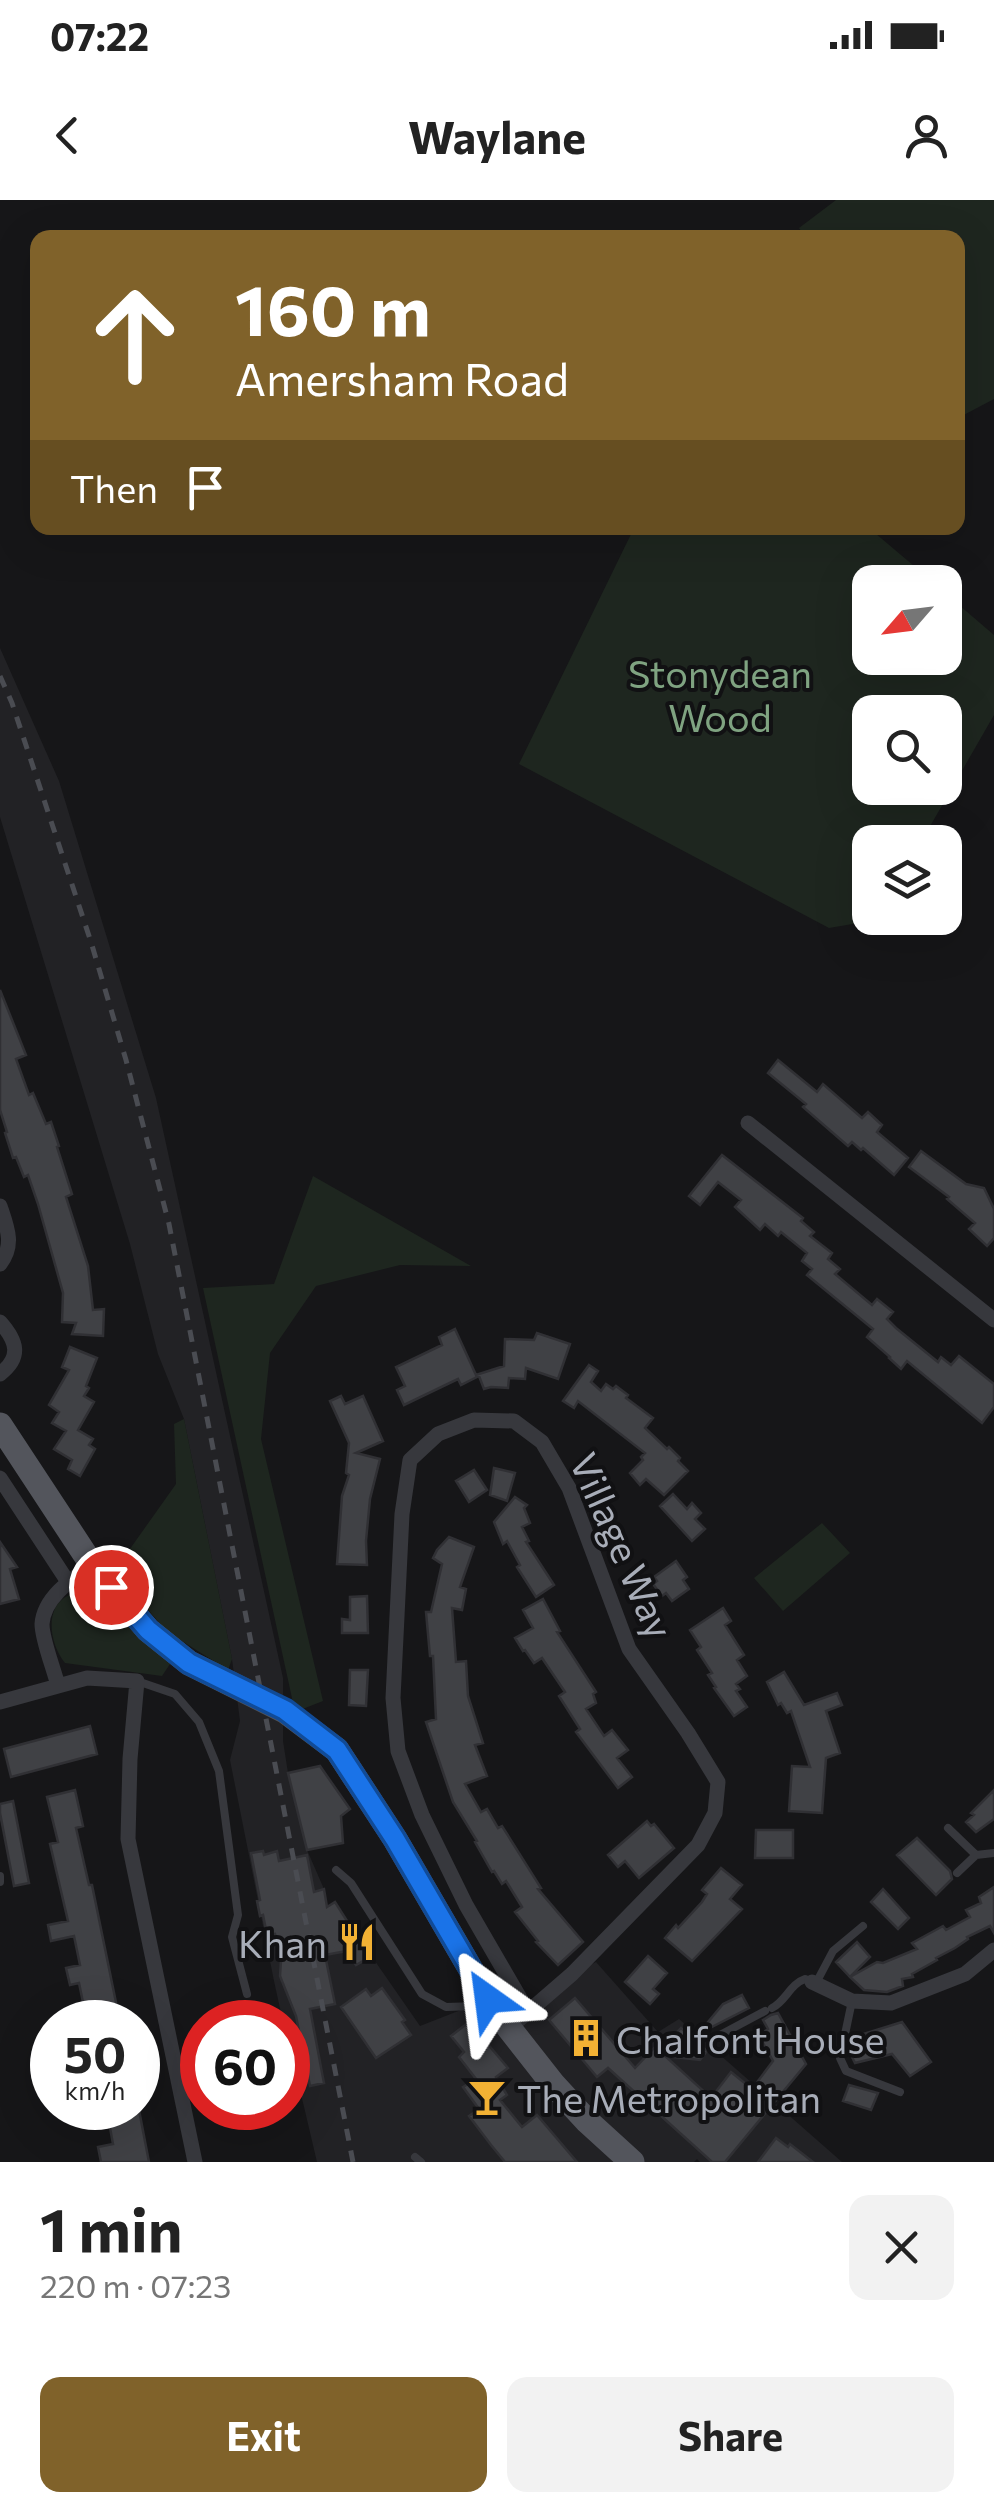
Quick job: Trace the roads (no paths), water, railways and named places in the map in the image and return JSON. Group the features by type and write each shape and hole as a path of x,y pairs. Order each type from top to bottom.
{"main road":[{"path":"0,1425 92,1566 148,1630 189,1663 285,1710 337,1750 395,1839 488,1999 518,2020 553,2084 632,2162"}],"street":[{"path":"748,1123 994,1320"},
{"path":"0,1206 10,1234 7,1256 0,1264"},
{"path":"0,1322 12,1335 15,1353 0,1374"},
{"name":"Village Way","path":"474,1420 514,1421 542,1442 569,1488 629,1648 718,1782 716,1813 698,1845 572,1974 518,2020 422,1816 398,1751 393,1698 402,1514 410,1460 438,1434 474,1420"},
{"path":"0,1478 68,1582"},
{"path":"58,1686 42,1626 48,1603 68,1582 92,1566"},
{"path":"0,1702 87,1678 137,1681 128,1839 195,2162"},
{"path":"814,1984 852,2001 891,2003 965,1974 994,1950"}],"lane":[{"path":"137,1681 175,1694 199,1722 219,1771 238,1916 232,1937 247,1994"},
{"path":"948,1828 976,1855"},
{"path":"957,1873 976,1855 994,1853"},
{"path":"336,1870 352,1883 422,1994 446,2007 477,2006 488,1999"},
{"path":"720,2034 782,2003 796,1982 806,1979 814,1984 833,1952 863,1926"},
{"path":"852,2001 840,2058 846,2071 900,2092"}],"railway":[{"path":"0,676 91,942 169,1224 353,2162"}],"place":[{"name":"Khan","path":"357,1942"},
{"name":"Chalfont House","path":"586,2038"},
{"name":"The Metropolitan","path":"487,2097"}],"park label":[{"name":"Stonydean Wood","path":"720,694"}]}
